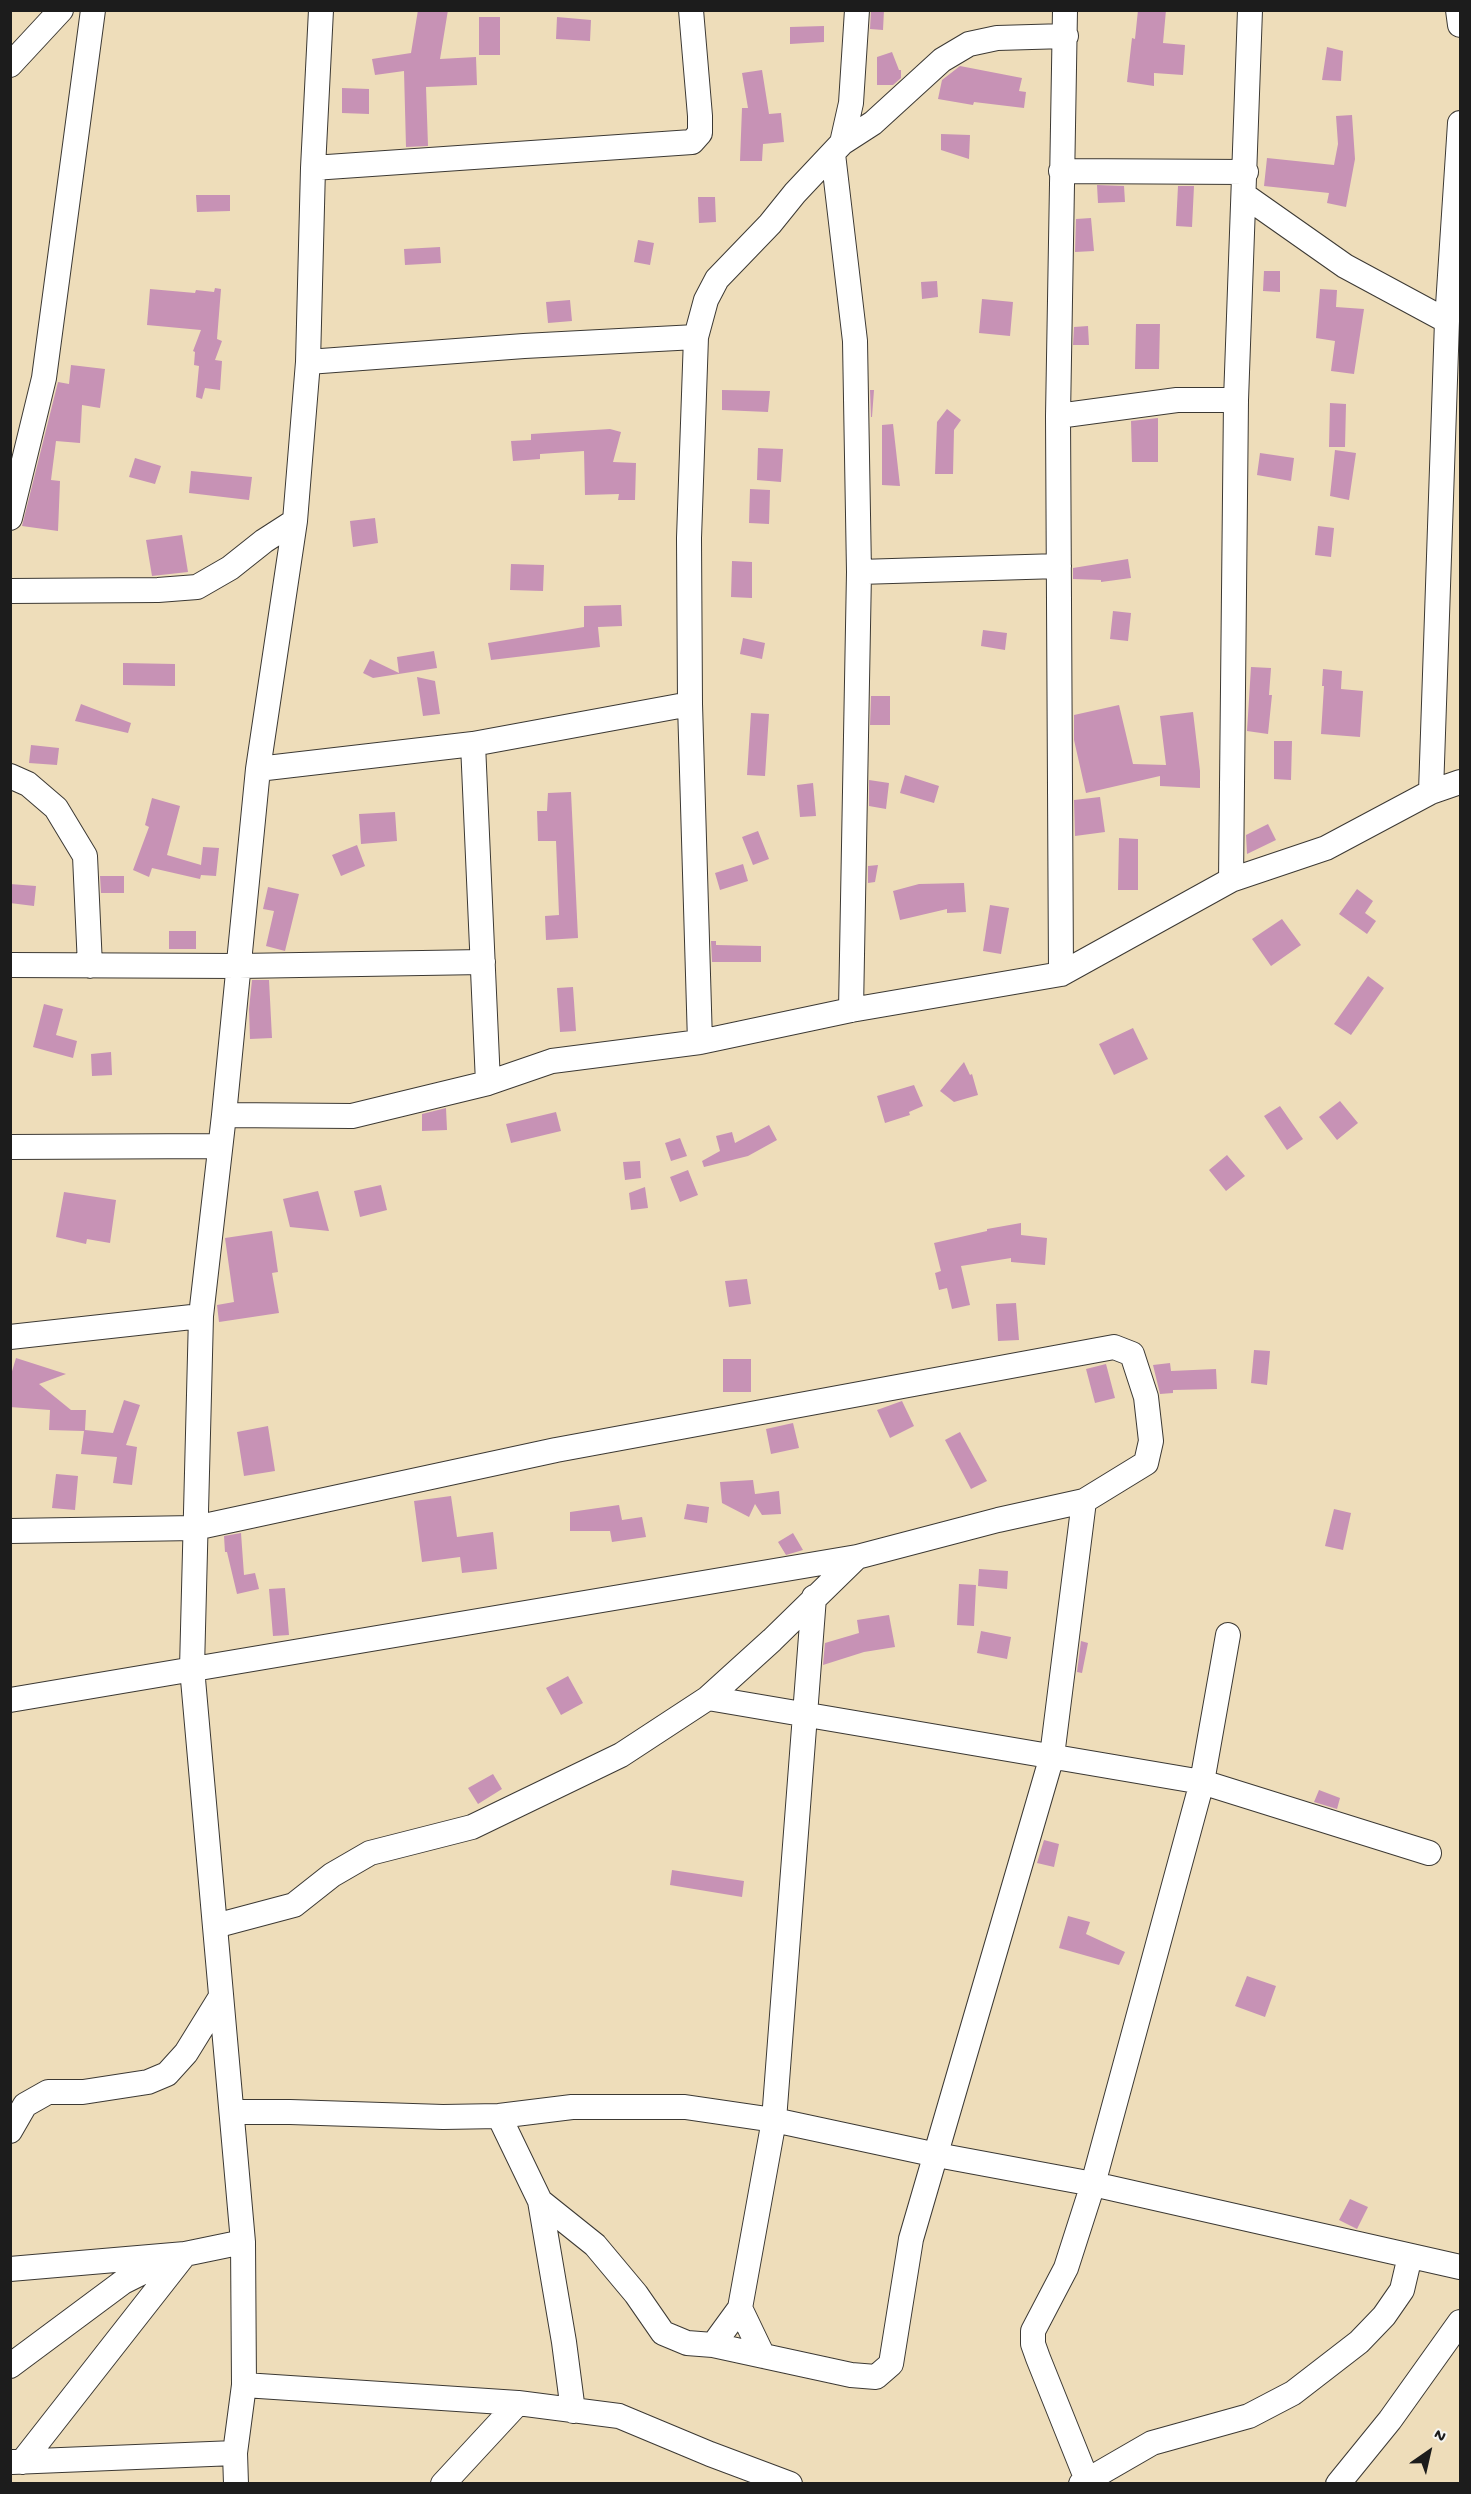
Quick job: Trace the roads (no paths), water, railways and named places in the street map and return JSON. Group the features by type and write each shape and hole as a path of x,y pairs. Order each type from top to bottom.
{"street":[{"path":"10,65 61,10"},
{"path":"10,518 44,378 93,10"},
{"path":"236,2484 235,2453 244,2385 243,2242 219,1998 215,1926 192,1668 201,1316 224,1115 258,769 295,521 308,362 313,168 321,10"},
{"path":"313,168 692,142 700,133 692,10"},
{"path":"851,1010 859,572 855,341 838,149 851,102 857,10"},
{"path":"1061,974 1058,416 1065,10"},
{"path":"1231,880 1236,400 1250,10"},
{"path":"1458,10 1461,25"},
{"path":"700,1042 690,704 689,538 696,337 706,300 717,279 838,149 873,123 942,60 969,44 997,38 1066,36"},
{"path":"1431,792 1451,472 1447,321 1461,123"},
{"path":"1061,171 1245,184 1345,266 1447,321"},
{"path":"308,362 524,346 696,337"},
{"path":"1058,416 1177,400 1236,400"},
{"path":"10,591 158,590 198,587 295,521"},
{"path":"859,572 1059,566"},
{"path":"258,769 473,744 690,704"},
{"path":"473,744 488,1083"},
{"path":"10,776 28,784 56,808 85,856 90,966"},
{"path":"224,1115 352,1116 488,1083 552,1061 700,1042 851,1010 1061,974 1231,880 1326,848 1431,792 1461,782"},
{"path":"10,965 239,966 483,962"},
{"path":"10,1147 220,1146"},
{"path":"10,1336 201,1316"},
{"path":"10,1531 195,1528 556,1450 1114,1347 1132,1354 1146,1397 1151,1441 1146,1463 1084,1501 998,1520 857,1557 413,1634 192,1668 10,1700"},
{"path":"540,2201 596,2245 636,2294 663,2333 687,2343 713,2345 851,2375 876,2377 891,2364 911,2239 1052,1756 1084,1501"},
{"path":"215,1926 294,1905 332,1875 370,1853 471,1827 621,1755 708,1698 772,1640 857,1557"},
{"path":"713,2345 740,2308 774,2120 807,1715 814,1597"},
{"path":"1228,1635 1202,1782 1093,2184 1066,2268 1034,2331 1033,2344 1084,2482 1152,2443 1249,2416 1293,2393 1359,2342 1384,2316 1402,2290 1410,2256"},
{"path":"708,1698 1202,1782 1429,1853"},
{"path":"10,2131 25,2105 48,2092 83,2092 138,2084 167,2074 186,2053 219,1998"},
{"path":"232,2112 442,2117 499,2116 572,2107 685,2107 774,2120 937,2155 1093,2184 1461,2267"},
{"path":"499,2116 540,2201 564,2342 573,2411"},
{"path":"10,2366 123,2282 181,2258 243,2242"},
{"path":"10,2269 181,2258"},
{"path":"16,2462 181,2258"},
{"path":"740,2308 763,2355"},
{"path":"1338,2484 1390,2420 1461,2322"},
{"path":"244,2385 518,2403 619,2416 790,2484"},
{"path":"443,2484 518,2403"},
{"path":"16,2462 235,2453"}]}
